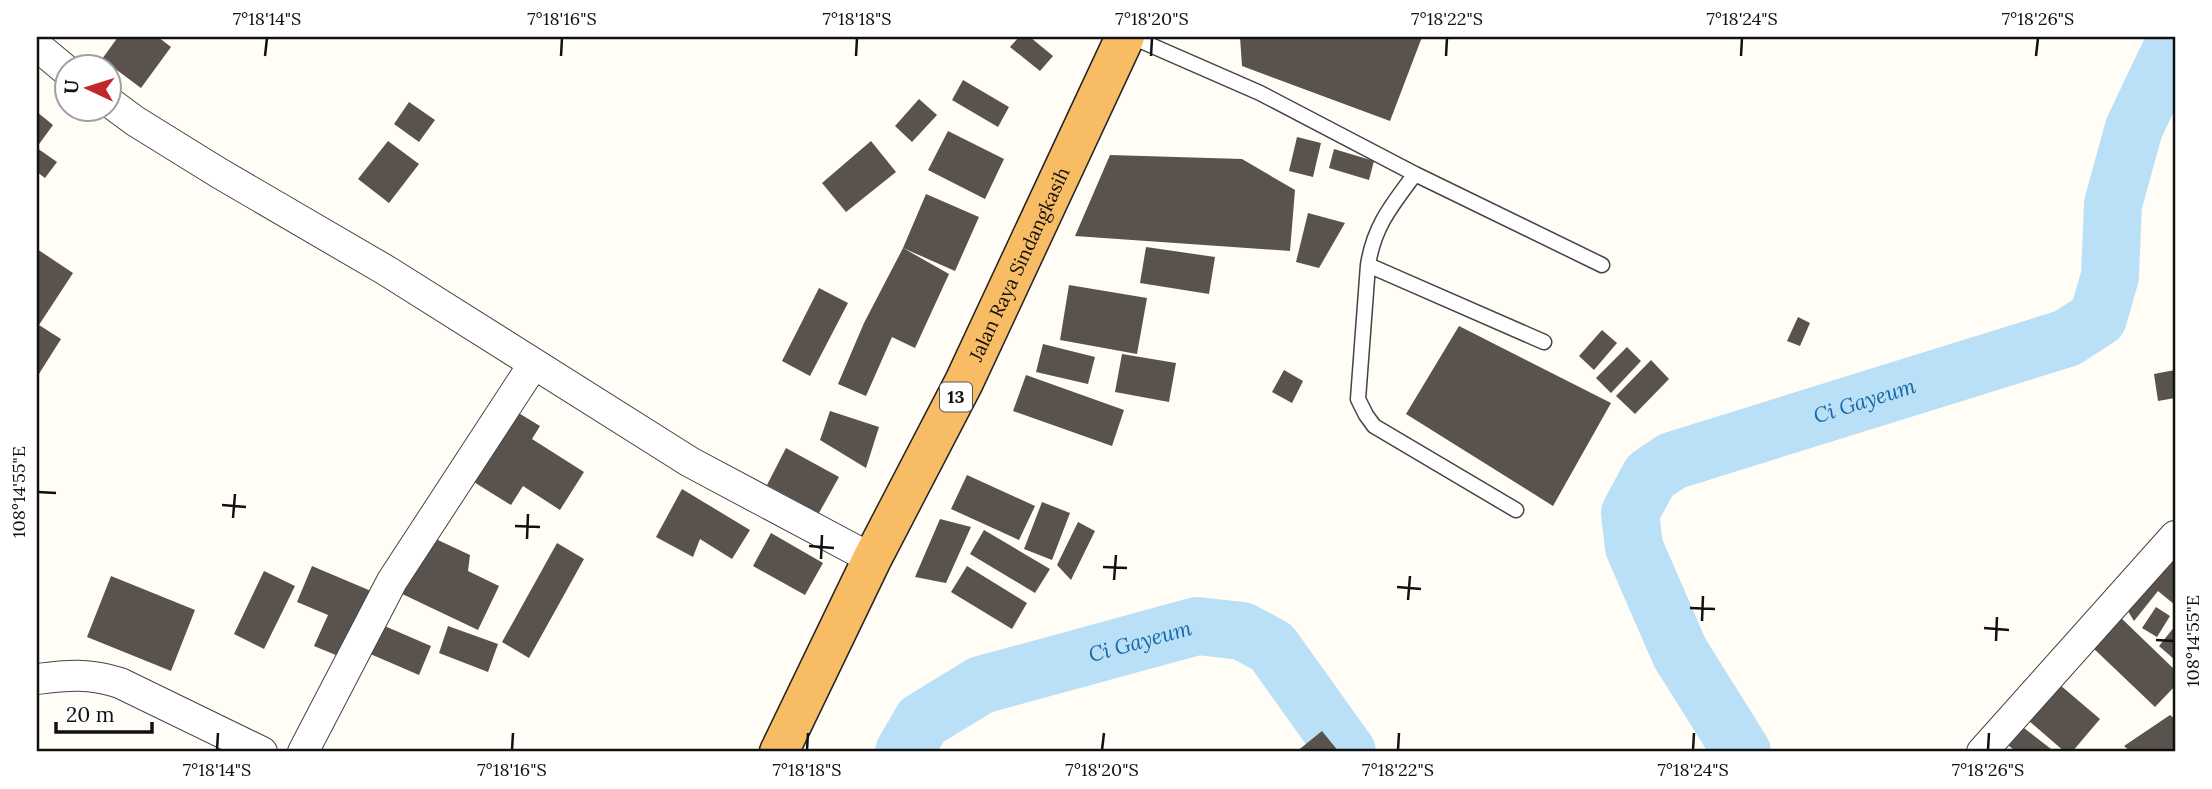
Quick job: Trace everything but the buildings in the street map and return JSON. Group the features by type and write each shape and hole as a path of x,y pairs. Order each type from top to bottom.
{"highway":[{"name":"Jalan Raya Sindangkasih","path":"779,752 872,559 964,382 1125,37"}],"street":[{"path":"37,46 52,58"},
{"path":"122,111 188,154 387,271 690,462 872,559"},
{"path":"303,752 386,590 533,365"},
{"path":"1982,752 2175,536"},
{"path":"37,679 78,674 120,682 262,752"}],"lane":[{"path":"1132,37 1260,93 1415,174 1602,265"},
{"path":"1415,174 1380,223 1371,244 1358,399 1374,426 1516,510"},
{"path":"1368,265 1545,342"}],"waterway":[{"name":"Ci Gayeum","path":"1742,752 1680,653 1634,547 1630,513 1650,476 1672,461 2067,338 2098,318 2110,276 2113,204 2134,128 2175,42"},
{"name":"Ci Gayeum","path":"904,752 922,721 981,685 1197,626 1242,631 1272,647 1347,752"}]}
